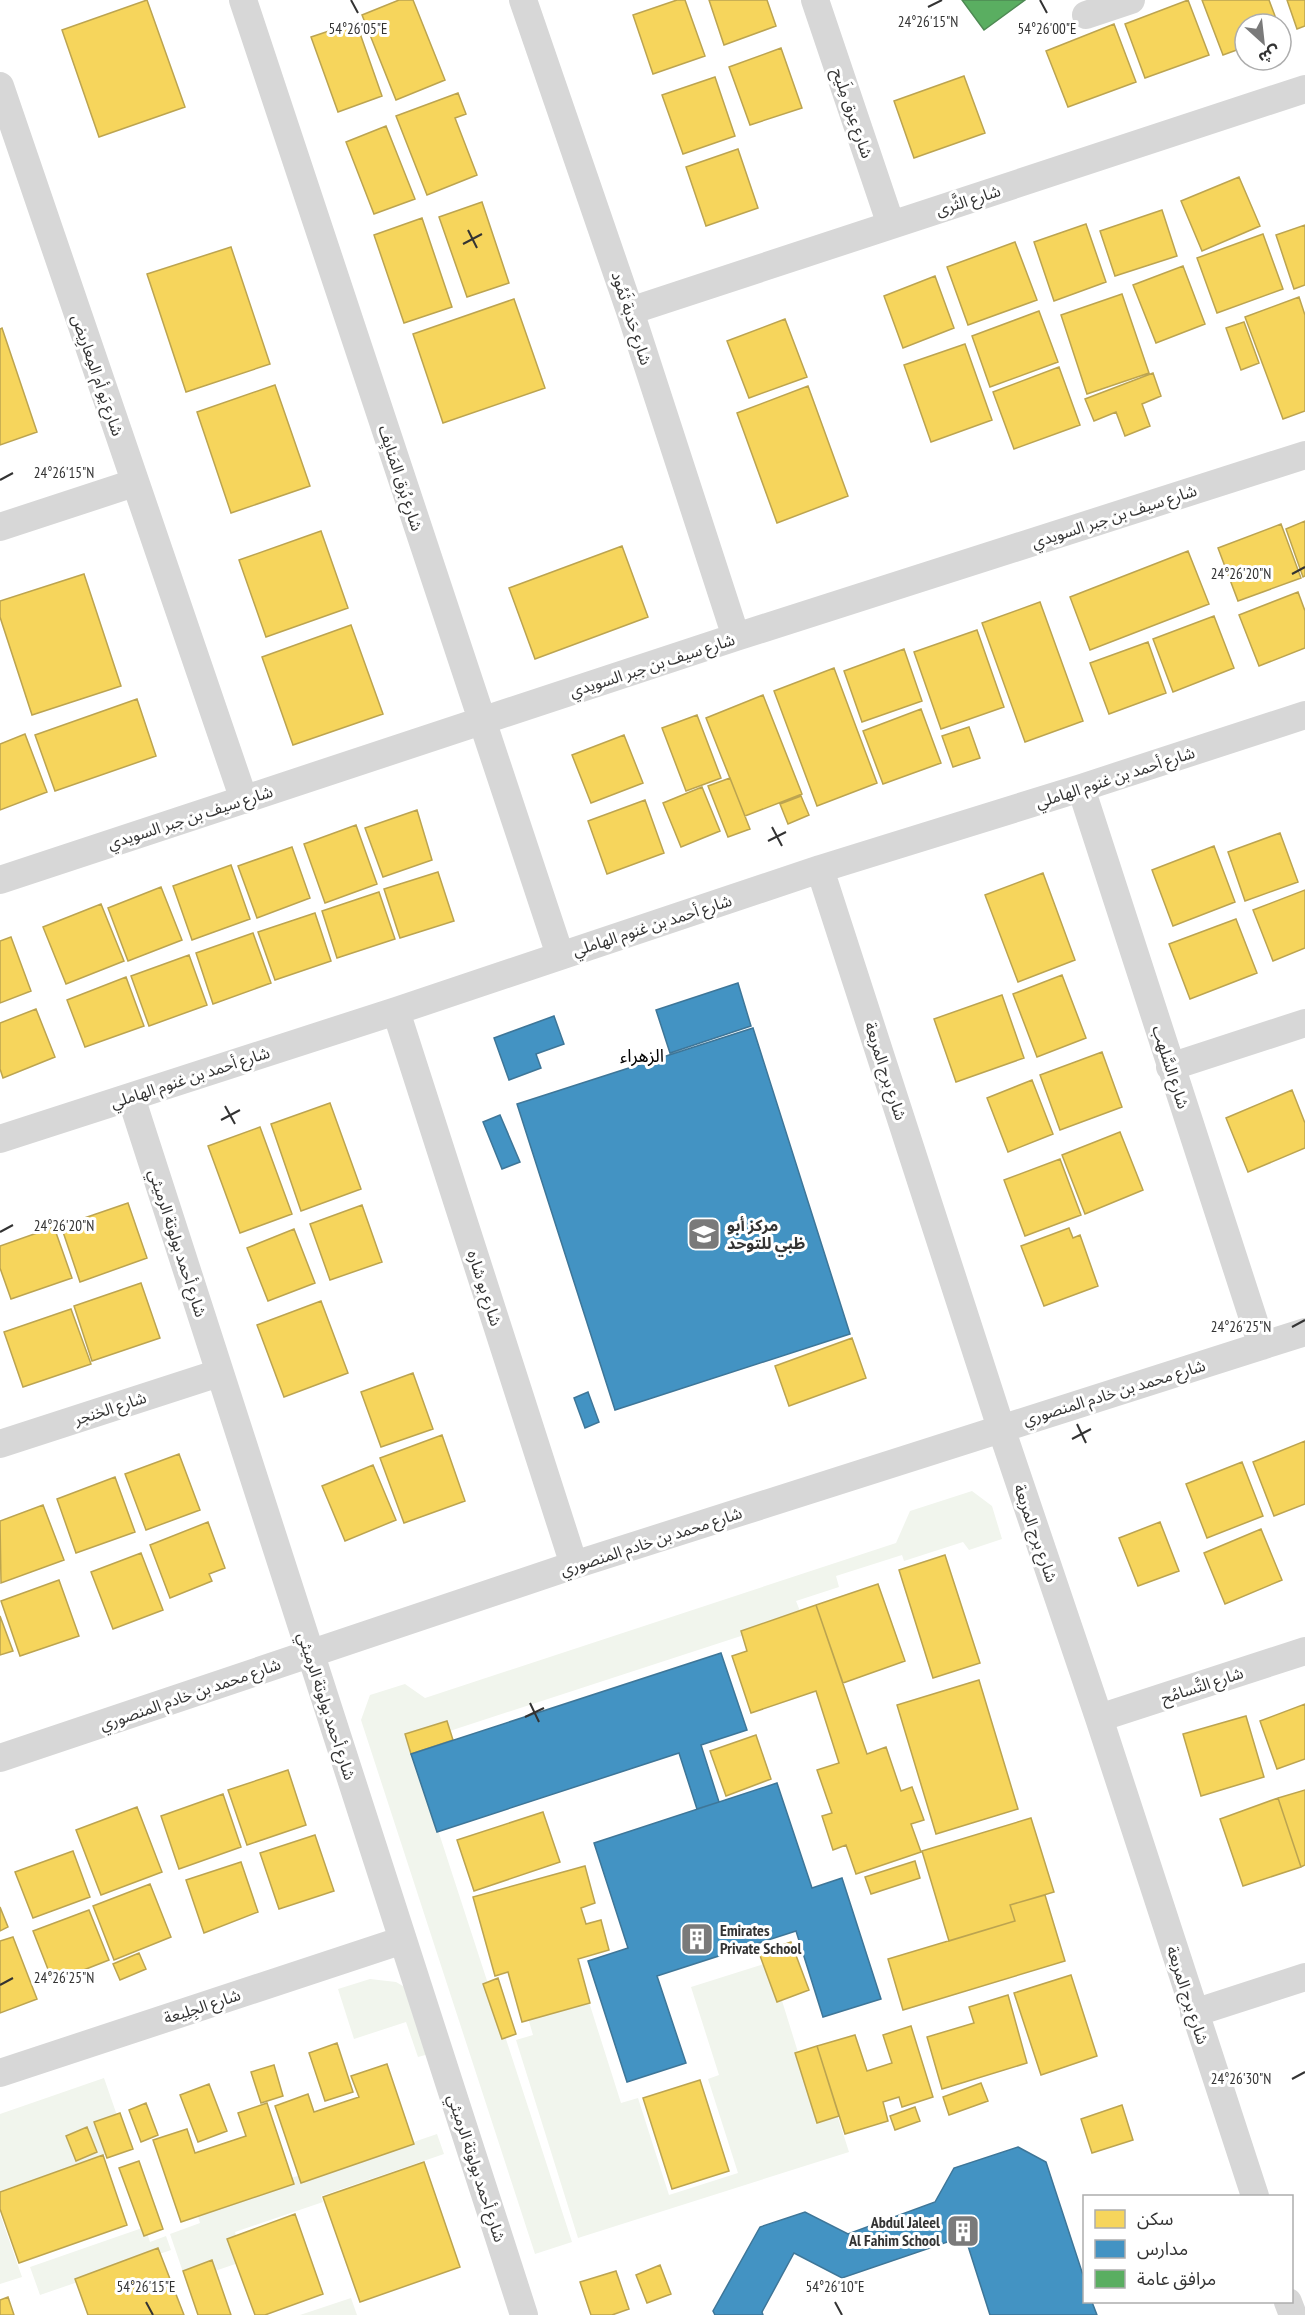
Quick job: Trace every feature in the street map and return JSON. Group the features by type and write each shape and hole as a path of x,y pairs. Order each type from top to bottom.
{"street":[{"name":"شارع بُرق المَنايِف","path":"243,0 560,955"},
{"name":"شارع حَدبة ثَمُود","path":"523,0 630,311 736,638"},
{"name":"شارع عِرق مِلَيح","path":"815,0 891,225"},
{"path":"1086,15 1131,0"},
{"name":"شارع يَو أم المِعارِيض","path":"0,86 244,800"},
{"name":"شارع الثَّرى","path":"630,311 1305,89"},
{"name":"شارع سيف بن جبر السويدي","path":"0,880 736,638 1305,455"},
{"path":"0,527 134,483"},
{"name":"شارع أحمد بن غنوم الهاملي","path":"0,1139 396,1011 820,869 1082,788 1305,715"},
{"name":"شارع السَّلهب","path":"1082,788 1170,1067 1262,1346"},
{"name":"شارع برج المربعة","path":"820,869 1001,1428 1099,1718 1255,2195"},
{"name":"شارع بو شاره","path":"396,1011 574,1565"},
{"path":"1170,1067 1305,1023"},
{"name":"شارع أحمد بولوتة الرميثي","path":"130,1096 524,2315"},
{"name":"شارع محمد بن خادم المنصوري","path":"0,1758 574,1565 1305,1332"},
{"name":"شارع الخنجر","path":"0,1444 219,1373"},
{"name":"شارع التَّسامُح","path":"1099,1718 1305,1651"},
{"name":"شارع الجِلِيعة","path":"0,2073 404,1940"},
{"path":"1194,2013 1305,1977"}],"shaded area":[{"path":"972,1491 992,1506 1002,1539 969,1550 963,1542 904,1561 902,1555 836,1576 839,1587 796,1601 802,1616 410,1744 572,2242 535,2254 361,1720 370,1695 405,1684 425,1698 896,1543 910,1511"},
{"path":"770,1962 810,2091 828,2086 849,2152 578,2238 516,2040 533,2035 528,2018 588,1999 621,2103 638,2098 669,2195 738,2173 708,2079 719,2075 691,1987"},
{"path":"370,1979 396,1982 408,1989 429,2054 418,2057 406,2022 354,2039 338,1989"},
{"path":"104,2078 128,2147 0,2191 0,2114"},
{"path":"437,2134 444,2154 321,2196 323,2202 235,2232 244,2261 186,2281 170,2234 200,2223 196,2210 318,2169 320,2174"},
{"path":"0,2214 22,2277 0,2284"},
{"path":"145,2227 150,2242 166,2236 171,2250 40,2295 30,2267"},
{"path":"351,2298 357,2315 300,2315"}],"building: سكن":[{"path":"147,0 185,107 99,137 62,30"},
{"path":"399,0 413,0 445,80 396,100 362,15"},
{"path":"677,0 685,0 705,56 653,74 633,15"},
{"path":"709,0 767,0 776,26 724,45"},
{"path":"1188,0 1209,55 1145,78 1125,24"},
{"path":"1202,0 1269,0 1274,12 1233,12 1233,51 1223,55"},
{"path":"1287,0 1305,0 1305,26 1297,29"},
{"path":"356,22 382,96 338,112 311,37"},
{"path":"1114,24 1136,82 1068,107 1046,51"},
{"path":"781,48 802,108 750,125 729,67"},
{"path":"964,76 985,133 914,158 894,101"},
{"path":"715,77 735,136 683,154 662,95"},
{"path":"458,93 466,114 455,118 477,175 427,195 396,116"},
{"path":"386,126 415,199 374,214 346,142"},
{"path":"738,149 758,208 706,226 686,167"},
{"path":"1239,177 1260,226 1202,251 1181,201"},
{"path":"482,202 509,283 467,297 439,217"},
{"path":"1162,210 1177,256 1115,276 1100,231"},
{"path":"422,218 452,307 404,323 374,235"},
{"path":"1086,224 1106,282 1054,301 1034,242"},
{"path":"1305,225 1305,285 1294,289 1276,235"},
{"path":"1263,234 1283,289 1217,313 1197,258"},
{"path":"1015,242 1037,300 968,325 947,267"},
{"path":"231,247 270,364 186,392 147,274"},
{"path":"1183,266 1205,324 1156,343 1133,285"},
{"path":"935,276 954,328 903,348 884,296"},
{"path":"1122,294 1149,373 1087,394 1061,315"},
{"path":"1299,297 1305,315 1305,411 1283,419 1245,317"},
{"path":"514,299 545,388 443,423 413,334"},
{"path":"1039,311 1058,362 990,387 972,336"},
{"path":"785,319 807,377 749,398 727,341"},
{"path":"1244,322 1259,363 1241,370 1226,328"},
{"path":"2,328 37,432 0,445 0,329"},
{"path":"965,344 992,420 931,442 904,365"},
{"path":"1059,367 1080,425 1014,449 993,392"},
{"path":"1153,373 1161,396 1142,404 1150,426 1125,436 1116,412 1094,421 1085,399"},
{"path":"275,385 310,486 231,513 197,412"},
{"path":"808,386 848,496 777,523 737,413"},
{"path":"1305,521 1305,576 1303,577 1286,529"},
{"path":"1281,524 1301,578 1238,601 1218,548"},
{"path":"321,531 348,608 266,637 239,560"},
{"path":"622,546 648,617 535,659 509,588"},
{"path":"1188,551 1209,604 1090,650 1070,597"},
{"path":"84,574 121,686 32,715 0,617 0,601"},
{"path":"1298,592 1305,611 1305,648 1259,666 1239,615"},
{"path":"1040,602 1083,721 1025,742 982,623"},
{"path":"1214,616 1234,668 1173,692 1153,639"},
{"path":"351,625 383,714 293,745 262,657"},
{"path":"977,630 1004,707 941,729 914,652"},
{"path":"1148,642 1166,693 1109,714 1090,663"},
{"path":"904,649 922,701 862,722 844,671"},
{"path":"834,668 877,783 817,806 774,691"},
{"path":"763,695 802,794 745,816 706,718"},
{"path":"137,699 156,756 55,791 35,735"},
{"path":"921,709 941,763 883,784 863,731"},
{"path":"697,715 721,778 686,791 662,728"},
{"path":"969,727 980,758 953,767 942,736"},
{"path":"25,734 47,792 0,810 0,744"},
{"path":"624,735 643,783 591,803 572,755"},
{"path":"730,778 750,829 728,837 708,786"},
{"path":"702,787 720,831 681,847 663,803"},
{"path":"801,796 809,815 788,824 780,804"},
{"path":"645,800 664,853 607,874 588,821"},
{"path":"417,810 432,860 383,877 365,828"},
{"path":"356,825 377,884 325,903 304,844"},
{"path":"1280,833 1298,882 1245,901 1228,852"},
{"path":"1214,846 1235,902 1173,926 1152,870"},
{"path":"292,847 310,898 257,918 238,866"},
{"path":"231,865 250,919 192,940 173,886"},
{"path":"438,872 454,921 400,938 384,889"},
{"path":"1043,873 1075,960 1018,982 985,895"},
{"path":"161,887 182,940 128,961 108,908"},
{"path":"1305,890 1305,948 1273,961 1253,910"},
{"path":"379,892 395,939 337,958 322,911"},
{"path":"101,904 124,961 66,984 43,927"},
{"path":"315,913 331,961 275,980 258,932"},
{"path":"1236,919 1257,973 1190,999 1169,944"},
{"path":"253,933 271,983 213,1004 196,953"},
{"path":"11,937 31,991 0,1003 0,941"},
{"path":"189,955 207,1005 149,1026 131,976"},
{"path":"1062,975 1086,1038 1037,1057 1013,994"},
{"path":"126,977 144,1026 85,1047 67,1000"},
{"path":"1002,995 1024,1058 956,1082 934,1019"},
{"path":"36,1009 55,1057 3,1078 0,1069 0,1023"},
{"path":"1102,1052 1122,1107 1060,1130 1040,1075"},
{"path":"1032,1080 1053,1134 1008,1152 987,1098"},
{"path":"1292,1090 1305,1123 1305,1148 1248,1172 1226,1118"},
{"path":"330,1103 361,1189 301,1211 271,1124"},
{"path":"260,1127 292,1214 240,1233 208,1146"},
{"path":"1120,1132 1143,1190 1085,1214 1062,1155"},
{"path":"1060,1159 1081,1215 1025,1236 1004,1180"},
{"path":"128,1203 147,1258 80,1282 61,1226"},
{"path":"362,1205 382,1262 330,1280 310,1224"},
{"path":"54,1227 72,1278 11,1299 0,1268 0,1246"},
{"path":"1069,1228 1073,1238 1080,1235 1098,1286 1044,1306 1021,1246"},
{"path":"294,1229 315,1283 268,1301 247,1248"},
{"path":"141,1283 160,1338 92,1361 74,1306"},
{"path":"321,1301 348,1373 284,1397 257,1325"},
{"path":"71,1309 91,1364 23,1387 4,1332"},
{"path":"852,1338 866,1378 789,1406 775,1366"},
{"path":"413,1373 433,1429 381,1447 361,1392"},
{"path":"442,1435 465,1501 404,1523 380,1458"},
{"path":"1305,1441 1305,1504 1274,1516 1253,1462"},
{"path":"179,1454 200,1510 146,1530 125,1474"},
{"path":"1242,1462 1263,1516 1207,1538 1186,1484"},
{"path":"373,1465 396,1520 345,1541 322,1486"},
{"path":"115,1477 135,1532 76,1553 57,1499"},
{"path":"43,1505 64,1560 1,1583 0,1521"},
{"path":"208,1522 225,1568 209,1574 212,1581 170,1598 150,1545"},
{"path":"1160,1522 1179,1571 1138,1586 1119,1538"},
{"path":"1261,1529 1282,1580 1225,1604 1204,1553"},
{"path":"141,1553 163,1610 113,1629 91,1572"},
{"path":"945,1555 980,1663 933,1678 899,1570"},
{"path":"59,1580 79,1636 20,1656 1,1601"},
{"path":"878,1584 905,1661 843,1683 816,1605"},
{"path":"816,1605 867,1754 886,1747 901,1791 912,1787 924,1820 911,1824 921,1852 856,1874 846,1845 833,1850 822,1816 832,1813 817,1770 839,1763 816,1691 751,1713 732,1656 747,1651 741,1631"},
{"path":"0,1616 13,1651 0,1655"},
{"path":"979,1680 1018,1809 936,1834 897,1705"},
{"path":"1305,1704 1305,1759 1277,1769 1260,1721"},
{"path":"1246,1716 1264,1777 1201,1796 1183,1734"},
{"path":"447,1721 453,1740 411,1754 405,1734"},
{"path":"756,1735 771,1779 726,1796 710,1751"},
{"path":"288,1770 306,1825 247,1845 228,1790"},
{"path":"1305,1790 1305,1865 1301,1867 1278,1798"},
{"path":"223,1794 241,1847 179,1869 161,1816"},
{"path":"1278,1798 1301,1867 1243,1886 1220,1819"},
{"path":"137,1807 162,1872 101,1895 76,1830"},
{"path":"543,1812 560,1862 474,1891 457,1840"},
{"path":"1031,1818 1054,1892 1010,1905 1015,1921 949,1941 922,1851"},
{"path":"315,1835 334,1891 279,1909 260,1853"},
{"path":"73,1851 90,1897 33,1918 15,1872"},
{"path":"915,1861 920,1878 871,1894 865,1877"},
{"path":"241,1862 258,1912 204,1933 186,1880"},
{"path":"585,1866 595,1903 581,1908 586,1924 601,1920 609,1950 578,1959 590,2003 522,2022 508,1972 495,1976 473,1897"},
{"path":"150,1884 171,1937 114,1960 93,1906"},
{"path":"1045,1895 1065,1961 903,2010 888,1959 1015,1921 1010,1905"},
{"path":"0,1907 8,1927 0,1931"},
{"path":"89,1910 109,1960 53,1982 33,1931"},
{"path":"13,1937 37,1999 0,2013 0,1941"},
{"path":"791,1942 809,1990 777,2002 759,1953"},
{"path":"139,1953 146,1969 120,1980 113,1964"},
{"path":"1071,1975 1097,2056 1041,2075 1014,1993"},
{"path":"498,1978 516,2034 502,2039 483,1984"},
{"path":"1008,1995 1027,2063 942,2089 927,2037 974,2023 969,2007"},
{"path":"911,2026 933,2097 902,2107 899,2097 883,2102 888,2121 845,2134 817,2046 855,2035 867,2071 892,2063 883,2035"},
{"path":"337,2043 353,2092 325,2101 309,2053"},
{"path":"817,2046 839,2116 817,2123 795,2053"},
{"path":"387,2064 414,2144 301,2183 275,2106 308,2094 314,2112 359,2097 351,2076"},
{"path":"274,2065 283,2096 261,2103 251,2072"},
{"path":"700,2080 729,2171 672,2189 643,2098"},
{"path":"981,2083 988,2101 949,2115 943,2097"},
{"path":"209,2084 227,2131 198,2142 180,2095"},
{"path":"146,2103 158,2135 141,2142 129,2110"},
{"path":"267,2103 294,2184 181,2222 153,2140 187,2129 195,2153 246,2136 238,2113"},
{"path":"1122,2105 1133,2140 1092,2153 1081,2119"},
{"path":"915,2107 920,2121 895,2130 890,2116"},
{"path":"120,2113 133,2149 107,2158 94,2122"},
{"path":"87,2127 97,2152 76,2161 66,2136"},
{"path":"103,2155 127,2225 19,2263 0,2209 0,2192"},
{"path":"139,2161 163,2229 144,2236 119,2168"},
{"path":"424,2162 460,2267 360,2302 323,2197"},
{"path":"295,2214 323,2294 265,2315 255,2315 227,2239"},
{"path":"158,2248 184,2315 88,2315 75,2279"},
{"path":"212,2260 231,2315 198,2315 183,2271"},
{"path":"660,2265 671,2294 647,2303 636,2275"},
{"path":"616,2271 629,2309 612,2315 591,2315 580,2282"},
{"path":"8,2297 14,2315 0,2315 0,2300"}],"building: مدارس":[{"path":"738,983 751,1026 670,1053 656,1010"},
{"path":"554,1016 564,1044 536,1054 541,1068 509,1080 494,1038"},
{"path":"753,1028 850,1334 615,1410 517,1104"},
{"path":"500,1115 520,1162 502,1169 483,1122"},
{"path":"588,1392 599,1422 585,1428 574,1398"},
{"path":"721,1653 747,1730 701,1745 719,1802 697,1809 679,1753 437,1832 411,1754"},
{"name":"Emirates Private School","path":"777,1783 812,1888 842,1878 881,1999 823,2017 796,1931 657,1976 686,2063 627,2082 588,1961 628,1948 594,1843"},
{"name":"Abdul Jaleel Al Fahim School","path":"1018,2147 1046,2162 1083,2275 1083,2303 1092,2303 1097,2315 990,2315 968,2246 956,2239 842,2278 794,2253 762,2312 763,2315 715,2315 713,2311 760,2227 805,2212 848,2234 935,2202 954,2168"}],"building: مرافق عامة":[{"path":"962,0 1025,0 984,30"}],"place":[{"name":"مركز أبو ظبي للتوحد","path":"704,1234"},
{"name":"Emirates Private School","path":"697,1939"},
{"name":"Abdul Jaleel Al Fahim School","path":"963,2231"}],"district":[{"name":"الزهراء","path":"642,1055"}]}
